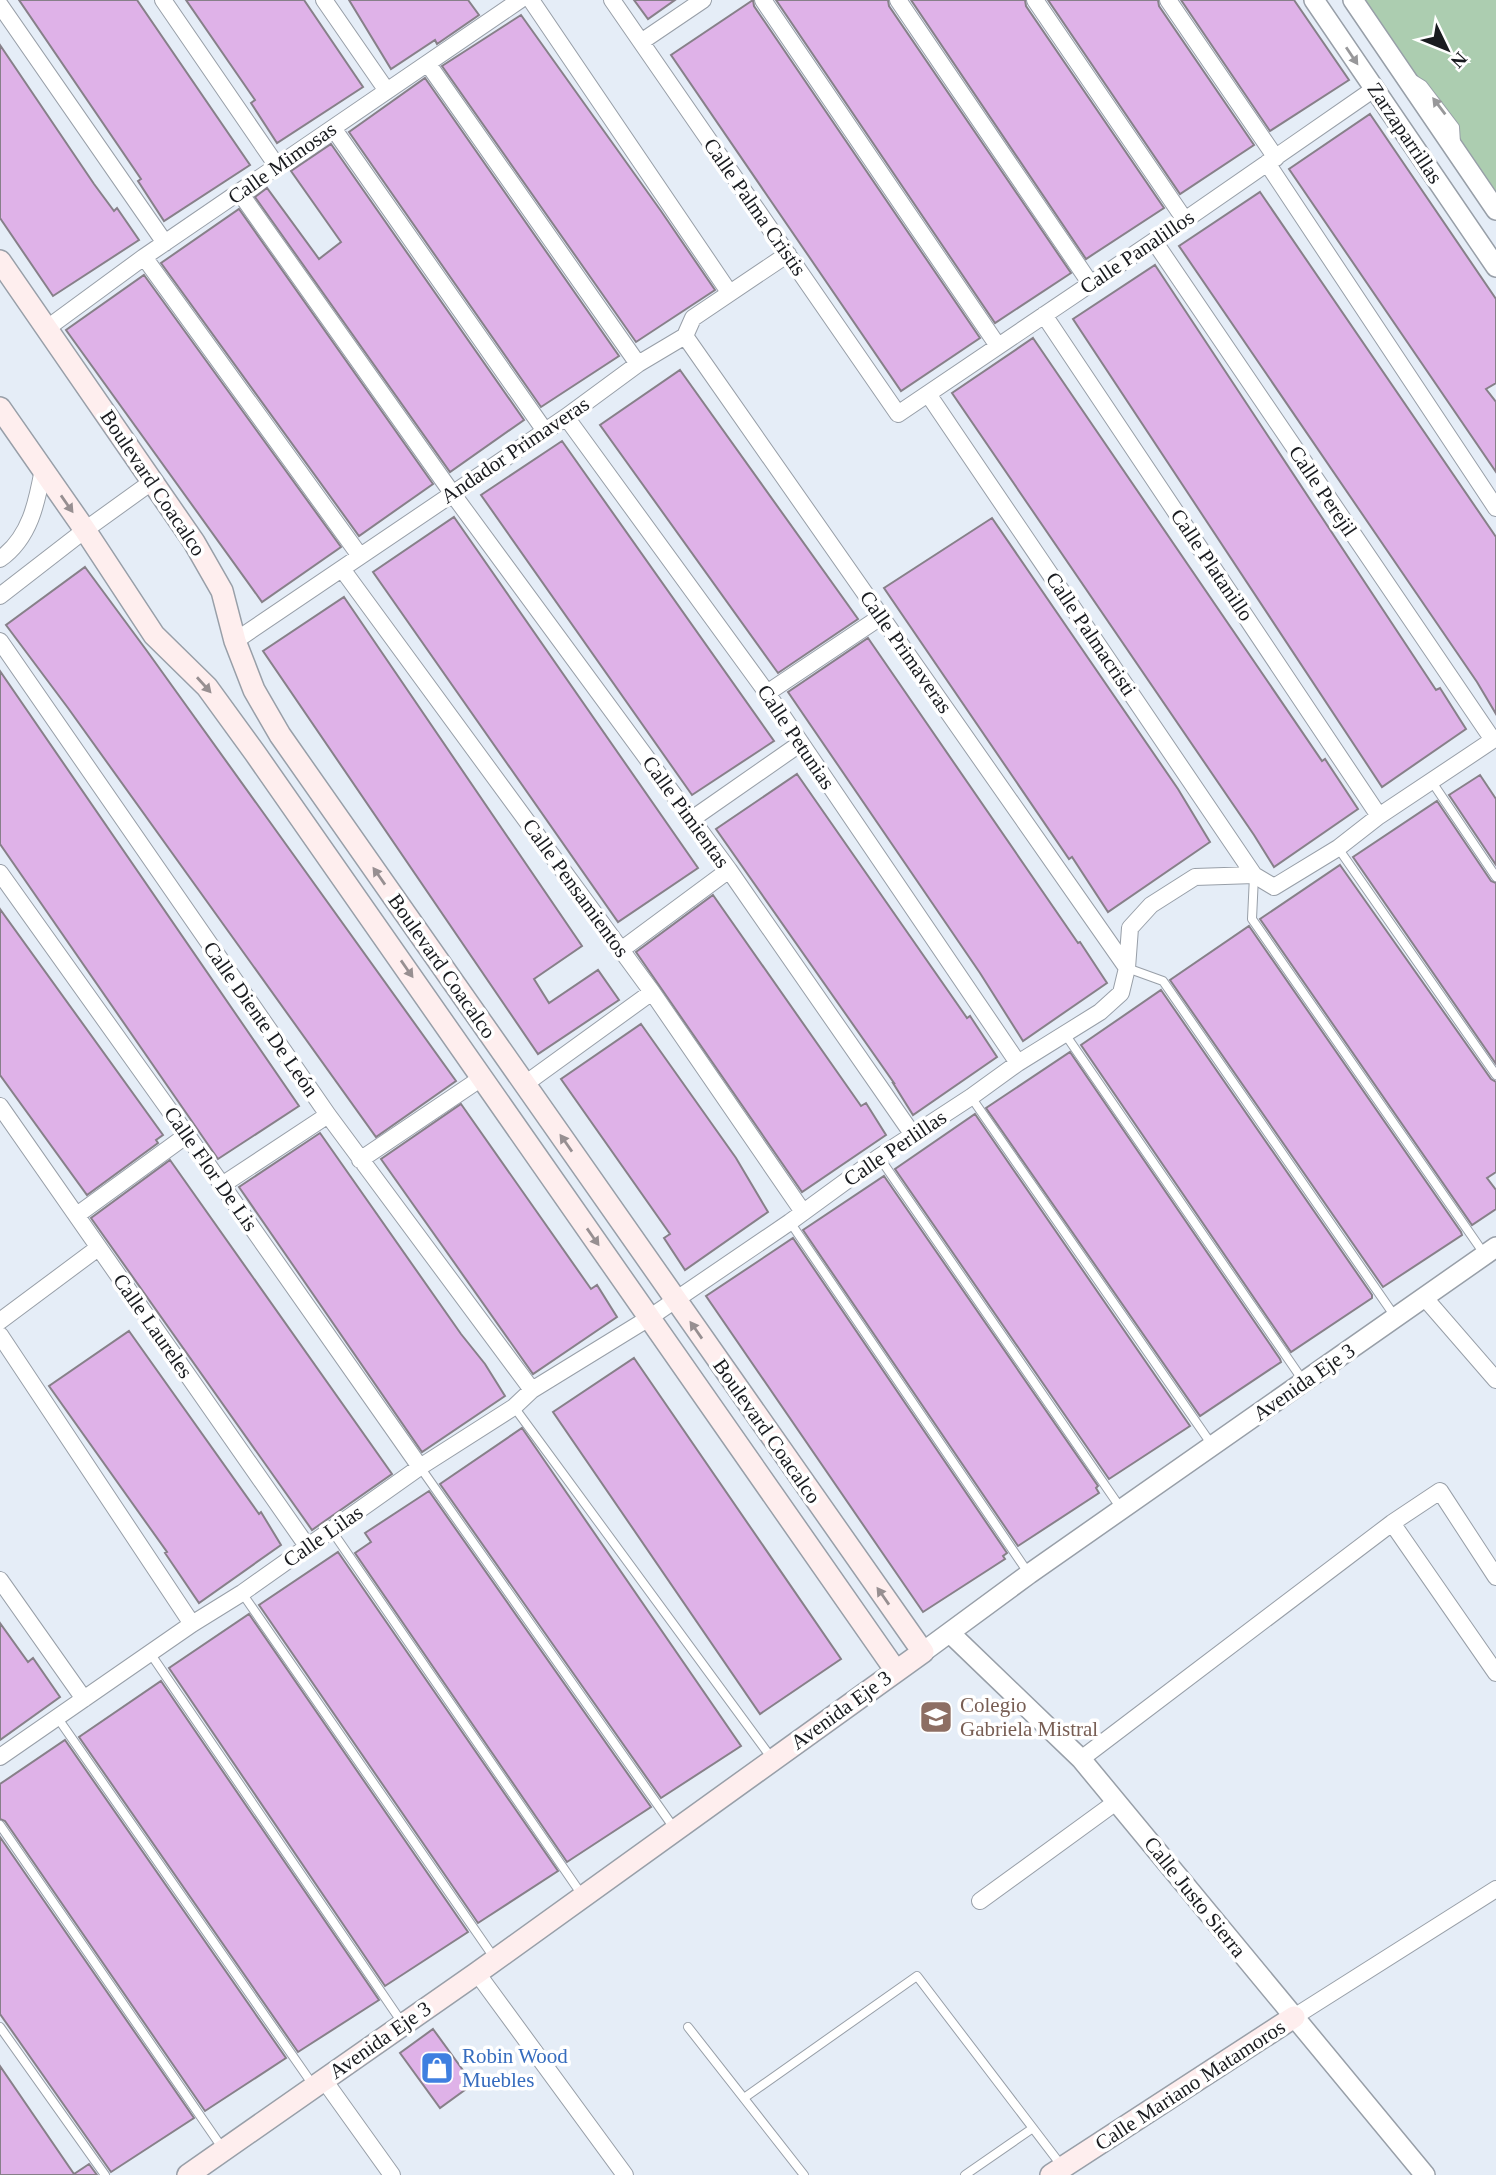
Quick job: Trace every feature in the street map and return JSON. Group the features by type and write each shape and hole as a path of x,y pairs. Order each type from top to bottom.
{"main road":[{"name":"Boulevard Coacalco","path":"0,261 194,541 222,591 235,641 254,690 280,735 923,1651"},
{"name":"Boulevard Coacalco","path":"0,408 154,635 207,687 225,711 896,1671"},
{"name":"Avenida Eje 3","path":"201,2171 223,2149 477,1973 923,1651"},
{"name":"Calle Mariano Matamoros","path":"1057,2171 1294,2017"}],"street":[{"path":"163,0 277,166"},
{"path":"324,0 387,92"},
{"name":"Calle Mimosas","path":"46,329 144,257 428,64 494,7 520,0"},
{"path":"531,0 729,292"},
{"name":"Calle Palma Cristis","path":"612,0 898,414"},
{"path":"641,42 703,0"},
{"path":"763,0 998,346"},
{"path":"898,0 1090,283"},
{"path":"1035,0 1185,220"},
{"path":"1168,0 1496,508"},
{"name":"Zarzaparrillas","path":"1314,0 1496,267"},
{"name":"Zarzaparrillas","path":"1353,0 1496,210"},
{"path":"0,5 165,243"},
{"path":"428,64 638,364"},
{"name":"Calle Panalillos","path":"898,414 1154,242 1374,89"},
{"path":"333,128 545,430"},
{"name":"Calle Pimientas","path":"240,193 453,494 729,870 913,1135"},
{"name":"Calle Perejil","path":"1154,242 1495,739"},
{"name":"Andador Primaveras","path":"235,641 566,417 638,364 685,336 693,318 788,254"},
{"path":"144,257 360,556"},
{"name":"Calle Platanillo","path":"1044,314 1379,816"},
{"name":"Calle Primaveras","path":"685,336 1127,968"},
{"name":"Calle Palmacristi","path":"928,394 1254,875"},
{"name":"Calle Petunias","path":"566,417 767,693 1018,1063"},
{"path":"0,559 25,531 37,505 43,469"},
{"path":"0,596 153,481"},
{"name":"Calle Pensamientos","path":"342,569 652,992 796,1217"},
{"path":"767,693 882,616"},
{"name":"Calle Diente De León","path":"0,641 328,1115 532,1390"},
{"path":"1338,848 1379,816 1495,739"},
{"path":"692,819 801,743"},
{"name":"Calle Perlillas","path":"649,1318 879,1157 1018,1063 1100,1012 1121,993 1127,968 1130,928 1151,905 1195,877 1254,875 1274,887 1338,848"},
{"path":"621,950 729,870"},
{"name":"Calle Flor De Lis","path":"0,873 420,1467"},
{"path":"525,1084 652,992"},
{"path":"360,1160 483,1077"},
{"name":"Calle Laureles","path":"0,1105 307,1546"},
{"path":"222,1185 328,1115"},
{"path":"77,1215 187,1135"},
{"path":"0,1321 98,1248"},
{"name":"Avenida Eje 3","path":"923,1651 1491,1251"},
{"path":"1424,1297 1496,1380"},
{"name":"Calle Lilas","path":"0,1757 332,1531 420,1467 514,1407 532,1390 649,1318"},
{"path":"0,1335 192,1624"},
{"path":"1081,1759 1392,1523 1440,1491 1496,1577"},
{"path":"1392,1523 1496,1674"},
{"path":"0,1580 84,1699"},
{"name":"Calle Justo Sierra","path":"950,1633 1081,1759 1425,2175"},
{"path":"980,1901 1116,1802"},
{"path":"1294,2017 1496,1889"},
{"path":"477,1973 625,2175"},
{"path":"319,2084 392,2175"}],"lane":[{"path":"1432,782 1496,877"},
{"path":"1338,848 1496,1075"},
{"path":"1254,875 1252,919 1491,1251"},
{"path":"1127,968 1163,981 1396,1318"},
{"path":"1065,1034 1304,1382"},
{"path":"971,1097 1212,1446"},
{"path":"879,1157 1122,1510"},
{"path":"796,1217 1029,1574"},
{"path":"514,1407 773,1760"},
{"path":"420,1467 676,1830"},
{"path":"332,1531 583,1897"},
{"path":"242,1593 495,1959"},
{"path":"150,1653 403,2024"},
{"path":"57,1717 319,2084"},
{"path":"0,1825 223,2149"},
{"path":"744,2098 917,1976 1033,2128 1057,2171"},
{"path":"0,2027 105,2175"},
{"path":"688,2028 804,2175"},
{"path":"965,2175 1033,2128"}],"green space":[{"path":"1355,0 1496,0 1496,209"}],"building":[{"path":"19,0 137,0 250,165 164,221 138,181 141,179"},
{"path":"186,0 304,0 363,87 277,143 251,103 255,100"},
{"path":"349,0 468,0 479,15 437,44 435,40 391,69"},
{"path":"634,0 675,0 648,19"},
{"path":"753,0 754,6 980,338 901,391 671,55"},
{"path":"776,0 888,0 889,6 1071,273 995,323"},
{"path":"911,0 1025,0 1026,6 1164,208 1086,259"},
{"path":"1048,0 1158,0 1159,6 1254,145 1180,194"},
{"path":"1181,0 1294,0 1349,80 1270,131"},
{"path":"521,15 715,290 636,342 442,66"},
{"path":"0,45 94,184 114,211 117,208 139,240 53,296 0,218"},
{"path":"425,78 619,356 541,407 349,132"},
{"path":"1370,114 1496,299 1496,383 1486,389 1496,402 1496,472 1289,169"},
{"path":"331,144 524,420 450,472 255,197 267,188 319,259 341,242 291,171"},
{"path":"1260,192 1496,537 1496,714 1477,682 1179,246"},
{"path":"239,209 433,484 359,536 161,263"},
{"path":"1155,265 1436,690 1440,688 1466,729 1382,787 1073,319"},
{"path":"144,275 341,547 262,602 66,330"},
{"path":"1033,338 1322,761 1325,759 1358,809 1274,867 952,393"},
{"path":"680,370 858,619 778,673 600,425"},
{"path":"562,441 774,741 692,795 481,495"},
{"path":"454,517 698,868 618,922 373,572"},
{"path":"992,518 1178,789 1210,842 1108,912 884,588"},
{"path":"85,567 456,1081 376,1137 6,625"},
{"path":"344,597 582,946 534,979 549,1003 598,970 619,1000 538,1054 263,651"},
{"path":"868,638 1107,983 1023,1041 980,973 788,692"},
{"path":"0,671 299,1106 218,1159 0,844"},
{"path":"797,774 997,1057 913,1115 894,1083 716,829"},
{"path":"1480,775 1496,799 1496,865 1449,795"},
{"path":"1437,801 1491,881 1496,883 1496,1064 1353,857"},
{"path":"1340,865 1491,1079 1496,1082 1496,1172 1487,1178 1496,1190 1496,1209 1472,1225 1260,919"},
{"path":"713,895 861,1106 866,1103 886,1135 802,1192 636,952"},
{"path":"0,909 163,1135 156,1140 158,1143 87,1195 0,1075"},
{"path":"1249,926 1461,1232 1462,1235 1383,1287 1170,980"},
{"path":"1161,990 1372,1295 1372,1298 1291,1352 1081,1045"},
{"path":"641,1024 736,1158 768,1212 685,1270 664,1238 670,1234 561,1079"},
{"path":"1070,1052 1280,1359 1281,1362 1200,1416 986,1108"},
{"path":"461,1104 591,1289 597,1285 617,1317 533,1374 381,1159"},
{"path":"975,1114 1190,1426 1109,1479 895,1169"},
{"path":"320,1133 505,1396 422,1452 239,1187"},
{"path":"170,1160 392,1474 312,1530 91,1218"},
{"path":"884,1176 1098,1486 1096,1488 1099,1493 1018,1546 803,1230"},
{"path":"793,1238 1007,1553 1003,1556 1005,1559 923,1612 706,1296"},
{"path":"129,1331 259,1514 261,1512 281,1545 199,1603 165,1553 167,1552 49,1386"},
{"path":"634,1358 841,1659 760,1714 553,1412"},
{"path":"522,1428 741,1746 661,1798 440,1484"},
{"path":"429,1491 651,1807 567,1862 355,1553 371,1542 365,1533"},
{"path":"338,1552 558,1871 478,1923 259,1605"},
{"path":"249,1614 468,1932 385,1986 169,1668"},
{"path":"0,1623 28,1662 33,1658 60,1697 0,1740"},
{"path":"161,1681 379,2000 298,2052 79,1737"},
{"path":"65,1740 286,2058 205,2111 5,1821 0,1819 0,1784"},
{"path":"0,1837 194,2118 111,2172 0,2014"},
{"name":"Robin Wood Muebles","path":"433,2029 473,2084 440,2108 400,2053"},
{"path":"0,2066 74,2174 89,2164 97,2175 0,2175"}],"place":[{"name":"Colegio Gabriela Mistral","path":"936,1717"},
{"name":"Robin Wood Muebles","path":"437,2068"}]}
